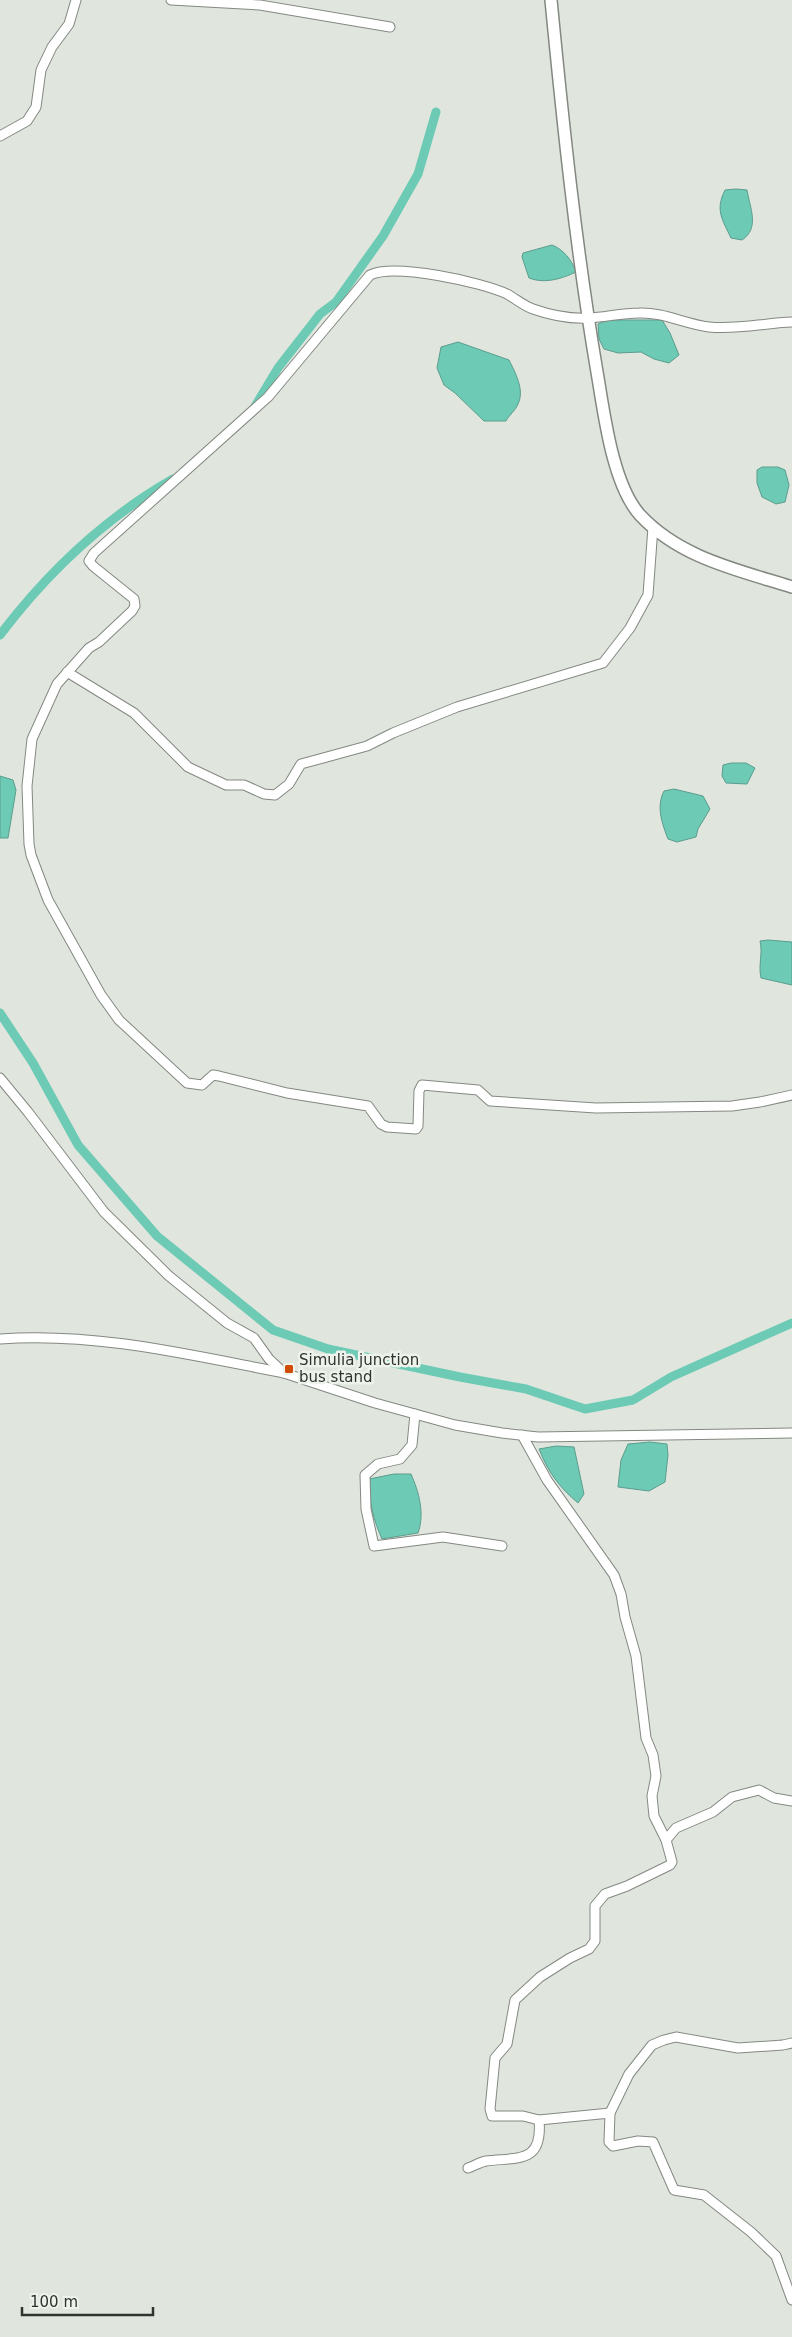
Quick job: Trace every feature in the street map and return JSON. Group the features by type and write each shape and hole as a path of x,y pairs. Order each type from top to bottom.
{"main road":[{"path":"551,0 565,147 588,318 610,449 623,486 639,514 666,538 700,558 792,587"}],"street":[{"path":"0,136 27,121 36,107 41,70 52,47 69,24 76,0"},
{"path":"171,0 260,5 390,27"},
{"path":"792,322 741,328 708,327 670,316 639,313 588,318 568,317 534,309 506,294 452,278 386,270 370,275 268,397 94,554 89,561 134,599 135,606 132,612 99,642 89,648 58,684 32,739 27,795 31,855 48,900 119,1020 186,1083 202,1085 213,1075 219,1076 287,1093 368,1106 381,1124 416,1129 418,1126 419,1092 422,1085 478,1090 490,1101 596,1108 732,1106 760,1102 792,1094"},
{"path":"67,672 134,713 188,767 226,785 244,785 264,794 275,795 289,784 301,764 367,746 393,732 457,707 603,663 630,628 648,594 653,527"},
{"path":"0,1078 104,1212 168,1276 228,1323 254,1338 269,1359 284,1373"},
{"path":"0,1340 73,1339 124,1344 284,1373 375,1403 455,1425 522,1435 630,1436 792,1433"},
{"path":"415,1414 412,1445 400,1459 378,1464 365,1475 366,1509 374,1546 443,1537 502,1546"},
{"path":"522,1435 547,1480 614,1575 621,1594 636,1656 646,1738 655,1769 656,1776 652,1796 654,1816 666,1840 672,1862 670,1865 627,1886 605,1894 595,1906 595,1941 589,1949 540,1976 515,2000 507,2044 495,2058 490,2110 492,2116 523,2116 539,2120 610,2113"},
{"path":"666,1840 676,1828 713,1812 732,1796 758,1790 774,1798 792,1801"},
{"path":"792,2043 783,2046 738,2048 676,2037 652,2046 629,2074 610,2113 609,2142 612,2146 638,2141 653,2142 674,2190 704,2195 751,2232 776,2256 792,2300"},
{"path":"468,2168 485,2161 524,2158 535,2150 541,2135 539,2120"}],"shaded area":[{"path":"725,190 747,190 752,217 751,230 742,240 731,238 720,209 720,203"},
{"path":"552,245 567,255 576,272 553,280 541,281 529,278 522,257 523,253"},
{"path":"607,320 662,320 670,333 679,355 669,363 654,359 641,352 618,353 604,349 599,339 598,324"},
{"path":"458,342 509,360 520,387 520,399 506,421 484,421 444,385 437,368 441,347"},
{"path":"762,467 778,467 785,470 789,485 785,502 776,504 762,497 757,483 757,470"},
{"path":"746,763 755,768 747,784 726,783 722,776 723,765"},
{"path":"0,776 13,780 16,790 8,838 0,838"},
{"path":"674,789 703,796 710,809 698,829 696,837 677,842 668,839 660,809 664,791"},
{"path":"760,941 792,942 792,985 761,978"},
{"path":"650,1442 667,1444 668,1455 665,1482 649,1491 618,1487 621,1460 628,1444"},
{"path":"556,1446 574,1447 584,1494 578,1503 555,1479 539,1449"},
{"path":"394,1474 411,1474 420,1503 420,1526 418,1533 382,1539 372,1510 369,1479"}],"waterway":[{"path":"254,408 278,368 320,314 336,302 383,236 418,174 436,112"},
{"path":"0,635 37,590 79,548 124,511 173,479"},
{"path":"0,1013 33,1063 78,1145 157,1236 273,1330 328,1349 526,1389 585,1409 633,1400 671,1377 792,1323"}],"place":[{"name":"Simulia junction bus stand","path":"289,1369"}]}
